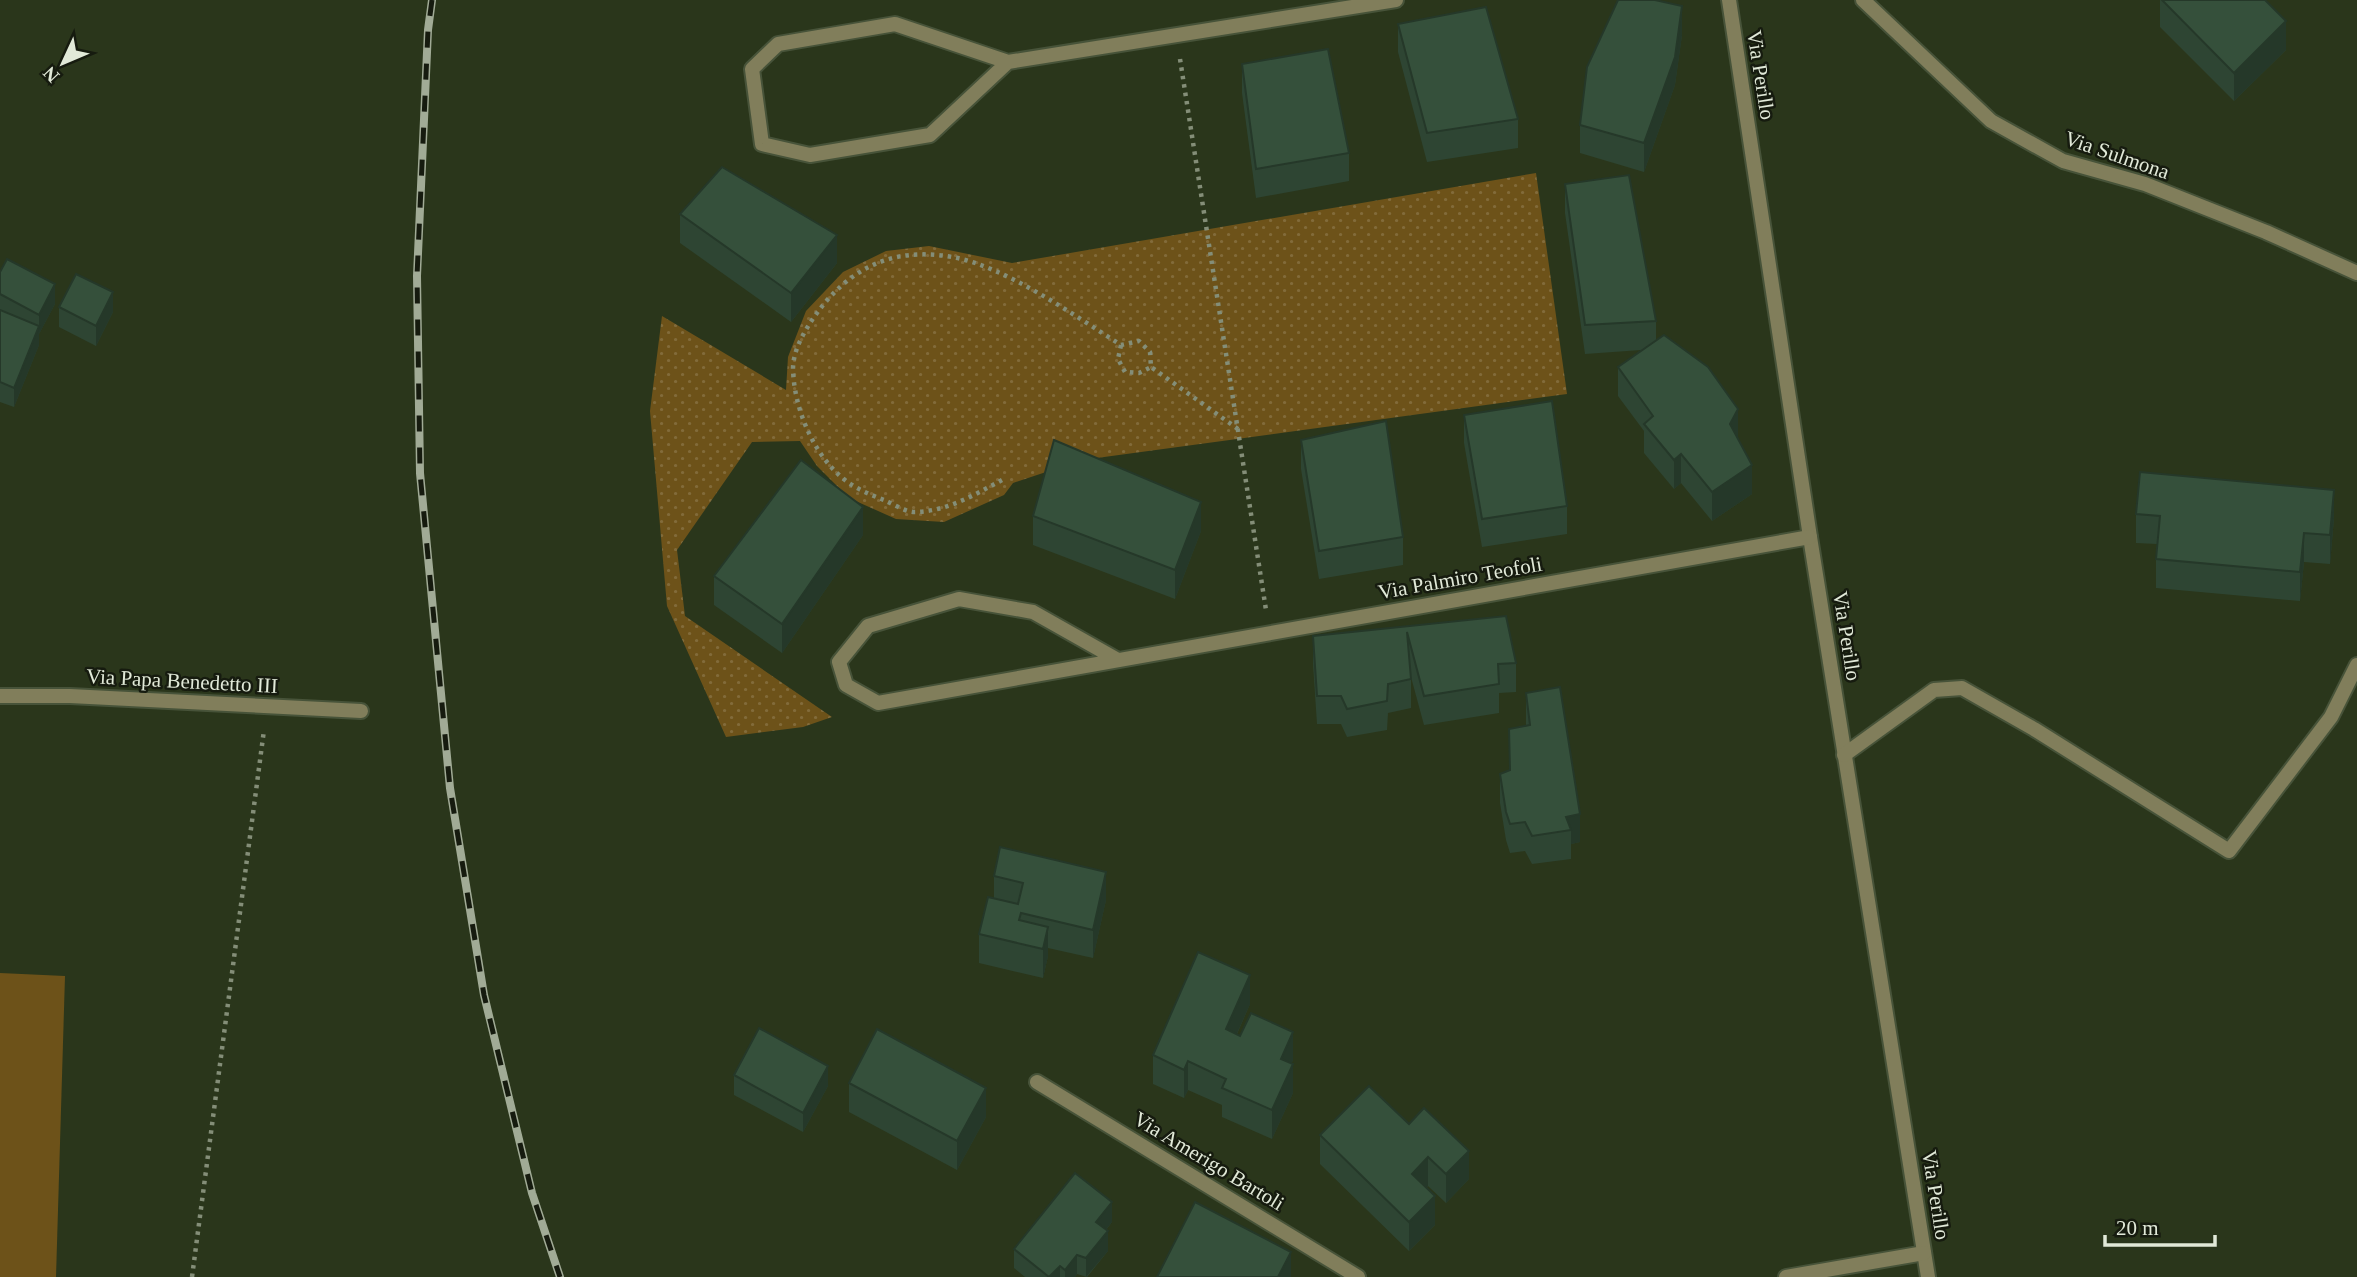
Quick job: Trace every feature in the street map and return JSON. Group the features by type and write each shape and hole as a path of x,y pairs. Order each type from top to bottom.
{"street":[{"path":"1008,62 930,135 810,155 762,144 752,69 778,44 895,24 1008,62 1176,33 1396,0"},
{"name":"Via Perillo","path":"1729,0 1810,537 1928,1277"},
{"name":"Via Sulmona","path":"1863,0 1991,121 2063,161 2145,184 2266,232 2357,273"},
{"name":"Via Palmiro Teofoli","path":"1118,660 1032,612 959,599 868,626 839,662 846,685 878,703 1810,537"},
{"path":"1844,755 1934,690 1962,688 2034,729 2229,851 2331,717 2357,665"},
{"name":"Via Papa Benedetto III","path":"0,696 69,696 361,711"},
{"name":"Via Amerigo Bartoli","path":"1037,1082 1358,1277"},
{"path":"1786,1277 1924,1253"}],"path":[{"path":"1176,33 1270,633"},
{"path":"1002,480 972,497 938,510 910,512 867,493 838,475 813,443 799,403 793,367 801,337 822,306 851,276 879,262 914,254 953,257 995,270 1121,345 1139,341 1150,352 1151,367"},
{"path":"1121,345 1118,359 1125,372 1139,373 1151,367"},
{"path":"1151,367 1238,429"},
{"path":"192,1277 267,706"}],"shaded area":[{"path":"1536,173 1567,394 1082,460 1013,483 1004,495 944,522 896,519 849,498 817,466 800,441 752,442 677,550 685,616 832,717 803,727 726,737 667,606 650,411 662,316 786,390 788,357 806,311 843,272 886,251 929,246 1012,263"},
{"path":"0,973 65,976 56,1277 0,1277"}],"building":[{"path":"1618,0 1655,0 1682,6 1675,57 1644,143 1580,125 1587,67"},
{"path":"2162,0 2265,0 2286,21 2234,73"},
{"path":"1486,7 1518,119 1427,133 1398,24"},
{"path":"1328,49 1349,153 1256,169 1242,64"},
{"path":"722,167 837,235 791,293 680,214"},
{"path":"1629,175 1656,321 1585,325 1565,184"},
{"path":"7,259 55,284 39,315 0,294 0,272"},
{"path":"76,274 113,292 96,326 59,307"},
{"path":"0,310 39,326 14,388 0,382"},
{"path":"1664,335 1708,367 1738,409 1730,424 1752,465 1712,492 1681,454 1674,460 1644,424 1653,416 1618,367"},
{"path":"1552,401 1567,506 1482,519 1464,415"},
{"path":"1386,421 1403,537 1319,551 1301,440"},
{"path":"1054,440 1201,502 1175,570 1033,516"},
{"path":"801,460 863,507 782,624 714,576"},
{"path":"2140,472 2334,490 2330,535 2304,533 2300,572 2156,559 2160,516 2136,514"},
{"path":"1506,616 1516,663 1498,664 1499,684 1424,696 1407,632 1411,679 1388,684 1387,701 1347,709 1341,696 1317,696 1313,636"},
{"path":"1560,687 1580,814 1566,817 1571,830 1532,836 1525,822 1510,824 1500,774 1510,770 1509,729 1530,725 1526,693"},
{"path":"1000,847 1106,872 1093,930 1021,913 1019,920 1048,927 1043,949 979,934 988,897 1018,904 1023,883 994,876"},
{"path":"1198,952 1250,975 1226,1029 1240,1036 1251,1013 1293,1032 1281,1059 1293,1064 1272,1110 1222,1088 1226,1079 1188,1061 1184,1070 1153,1055"},
{"path":"759,1028 828,1066 803,1113 734,1075"},
{"path":"877,1029 986,1088 957,1141 849,1083"},
{"path":"1369,1086 1409,1124 1424,1108 1469,1151 1446,1174 1428,1157 1412,1174 1435,1196 1409,1222 1320,1135"},
{"path":"1075,1173 1112,1202 1096,1222 1108,1231 1086,1258 1077,1255 1065,1270 1060,1266 1049,1277 1014,1249"},
{"path":"1195,1202 1291,1252 1278,1277 1157,1277"}],"railway":[{"path":"432,0 428,30 417,276 420,473 450,788 484,995 532,1193 560,1277"}]}
